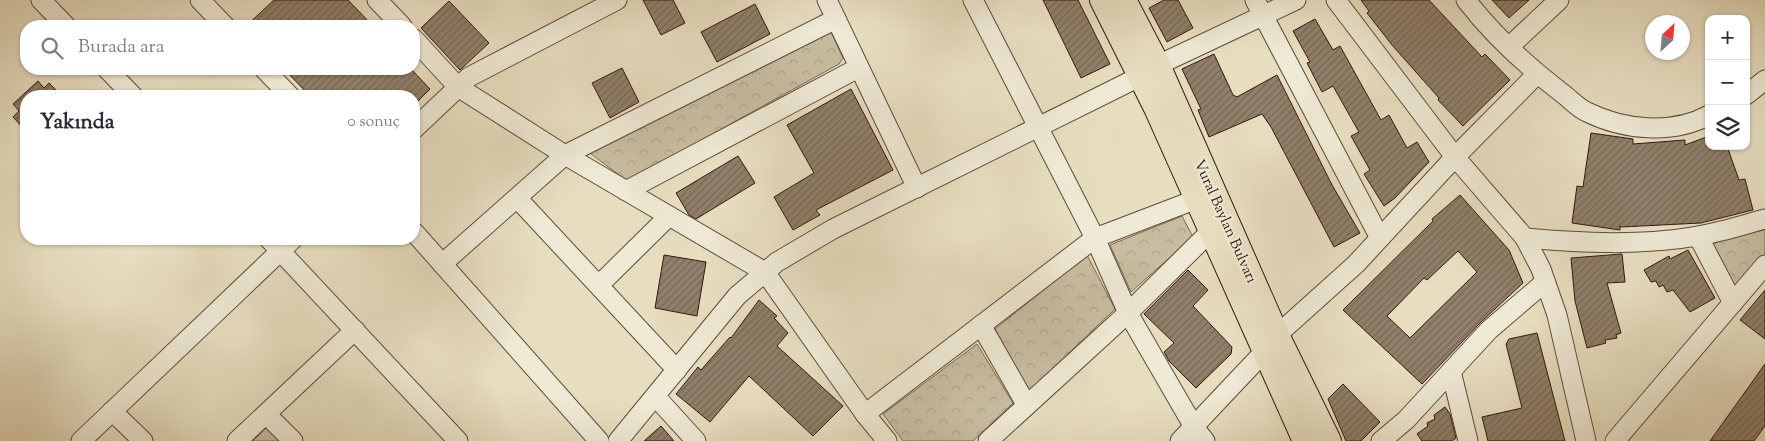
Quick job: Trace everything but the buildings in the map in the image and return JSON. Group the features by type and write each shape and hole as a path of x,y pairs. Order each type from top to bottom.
{"main road":[{"name":"Vural Baylan Bulvarı","path":"1102,0 1149,71 1271,343 1306,441"},
{"name":"Vural Baylan Bulvarı","path":"1124,0 1197,199 1211,231 1271,343 1329,441"}],"street":[{"path":"41,0 60,20"},
{"path":"200,0 219,20"},
{"path":"378,0 396,20"},
{"path":"420,123 469,77 616,0"},
{"path":"827,0 917,188"},
{"path":"973,0 1095,238 1128,313 1200,434"},
{"path":"618,441 737,296 776,262 833,229 1039,128 1149,71 1259,7 1296,0"},
{"path":"1336,0 1455,157 1525,238 1546,282 1557,315 1586,441"},
{"path":"1466,0 1538,74 1586,112 1619,124 1659,128 1693,124 1705,118"},
{"path":"1510,46 1558,0"},
{"path":"1259,7 1380,238"},
{"path":"442,264 565,155 836,19"},
{"path":"420,46 458,87 565,155 765,272 865,414 887,441"},
{"path":"626,191 858,68"},
{"path":"1180,441 1200,434 1271,343 1356,264 1455,157 1538,74"},
{"path":"113,75 127,90"},
{"path":"270,75 284,90"},
{"path":"1750,91 1765,80"},
{"path":"517,198 677,370"},
{"path":"865,414 1095,238 1197,199"},
{"path":"599,285 669,216"},
{"path":"1525,238 1589,243 1698,236 1765,219"},
{"path":"988,441 1026,404 1128,313 1211,231"},
{"path":"1698,236 1733,303"},
{"path":"420,239 599,441"},
{"path":"81,441 279,245"},
{"path":"283,245 355,330 458,441"},
{"path":"1615,441 1733,303 1763,272"},
{"path":"1381,441 1406,420 1489,330 1546,282"},
{"path":"981,325 1026,404"},
{"path":"237,441 355,330"},
{"path":"1451,371 1468,441"},
{"path":"656,397 696,441"},
{"path":"112,411 142,441"},
{"path":"266,414 294,441"}],"green space":[{"path":"831,32 843,58 839,64 627,181 590,153"},
{"path":"1182,216 1193,237 1131,292 1110,245"},
{"path":"1765,225 1765,254 1734,288 1710,242"},
{"path":"1087,255 1115,309 1029,391 995,329"},
{"path":"977,344 1013,403 973,441 903,441 883,414"},
{"path":"267,427 281,441 253,441"}]}
